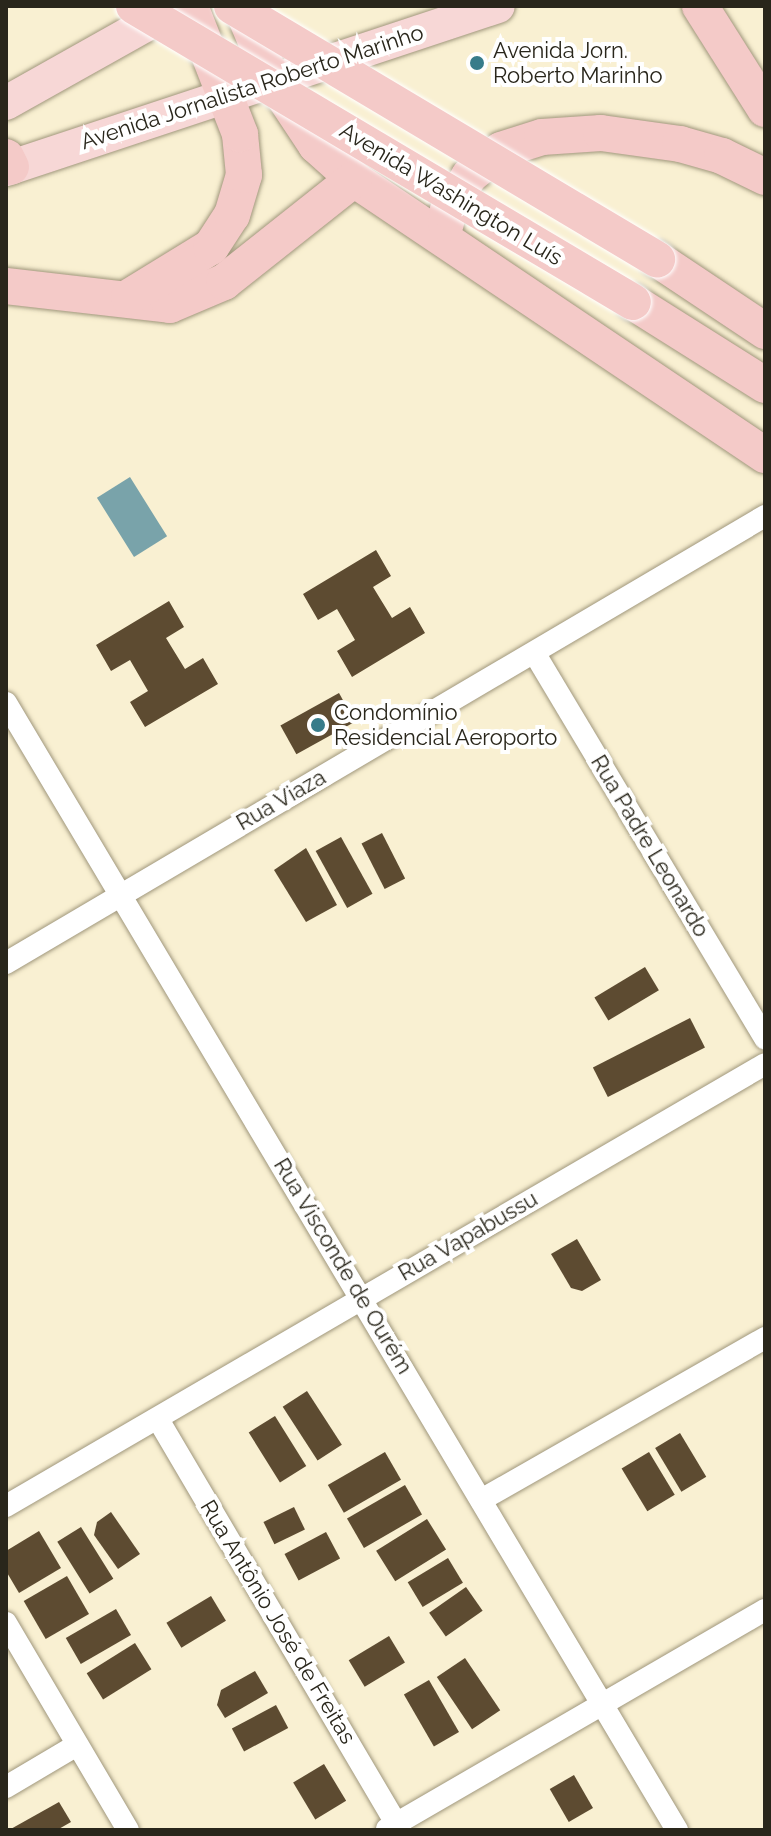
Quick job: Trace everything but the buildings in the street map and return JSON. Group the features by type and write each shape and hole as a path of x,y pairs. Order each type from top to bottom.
{"highway":[{"name":"Avenida Washington Luís","path":"134,6 633,302 765,385"},
{"path":"129,297 211,247 232,215 244,175 240,134 190,6"},
{"path":"232,6 657,259 765,331"},
{"path":"241,6 271,77 316,145 354,179 454,251 765,455"},
{"path":"700,6 733,52 765,109"},
{"path":"733,52 731,27 738,6"},
{"path":"454,251 445,228 448,210 469,176 501,150 542,137 601,133 680,144 722,156 765,177"},
{"path":"16,291 129,297 170,305 224,282 354,179"}],"main road":[{"path":"6,103 179,6"},
{"name":"Avenida Jornalista Roberto Marinho","path":"8,164 498,6"}],"street":[{"name":"Rua Viaza","path":"6,963 117,894 535,654 765,516"},
{"name":"Rua Padre Leonardo","path":"535,654 765,1039"},
{"name":"Rua Visconde de Ourém","path":"6,703 117,894 363,1297 677,1830"},
{"name":"Rua Vapabussu","path":"6,1506 159,1421 363,1297 765,1064"},
{"path":"481,1500 765,1338"},
{"name":"Rua Antônio José de Freitas","path":"159,1421 391,1826"},
{"path":"391,1826 765,1610"},
{"path":"6,1623 128,1830"},
{"path":"6,1787 77,1745"}],"water":[{"path":"130,477 167,536 134,557 97,498"}],"place":[{"name":"Avenida Jorn. Roberto Marinho","path":"477,63"},
{"name":"Condomínio Residencial Aeroporto","path":"318,725"}]}
